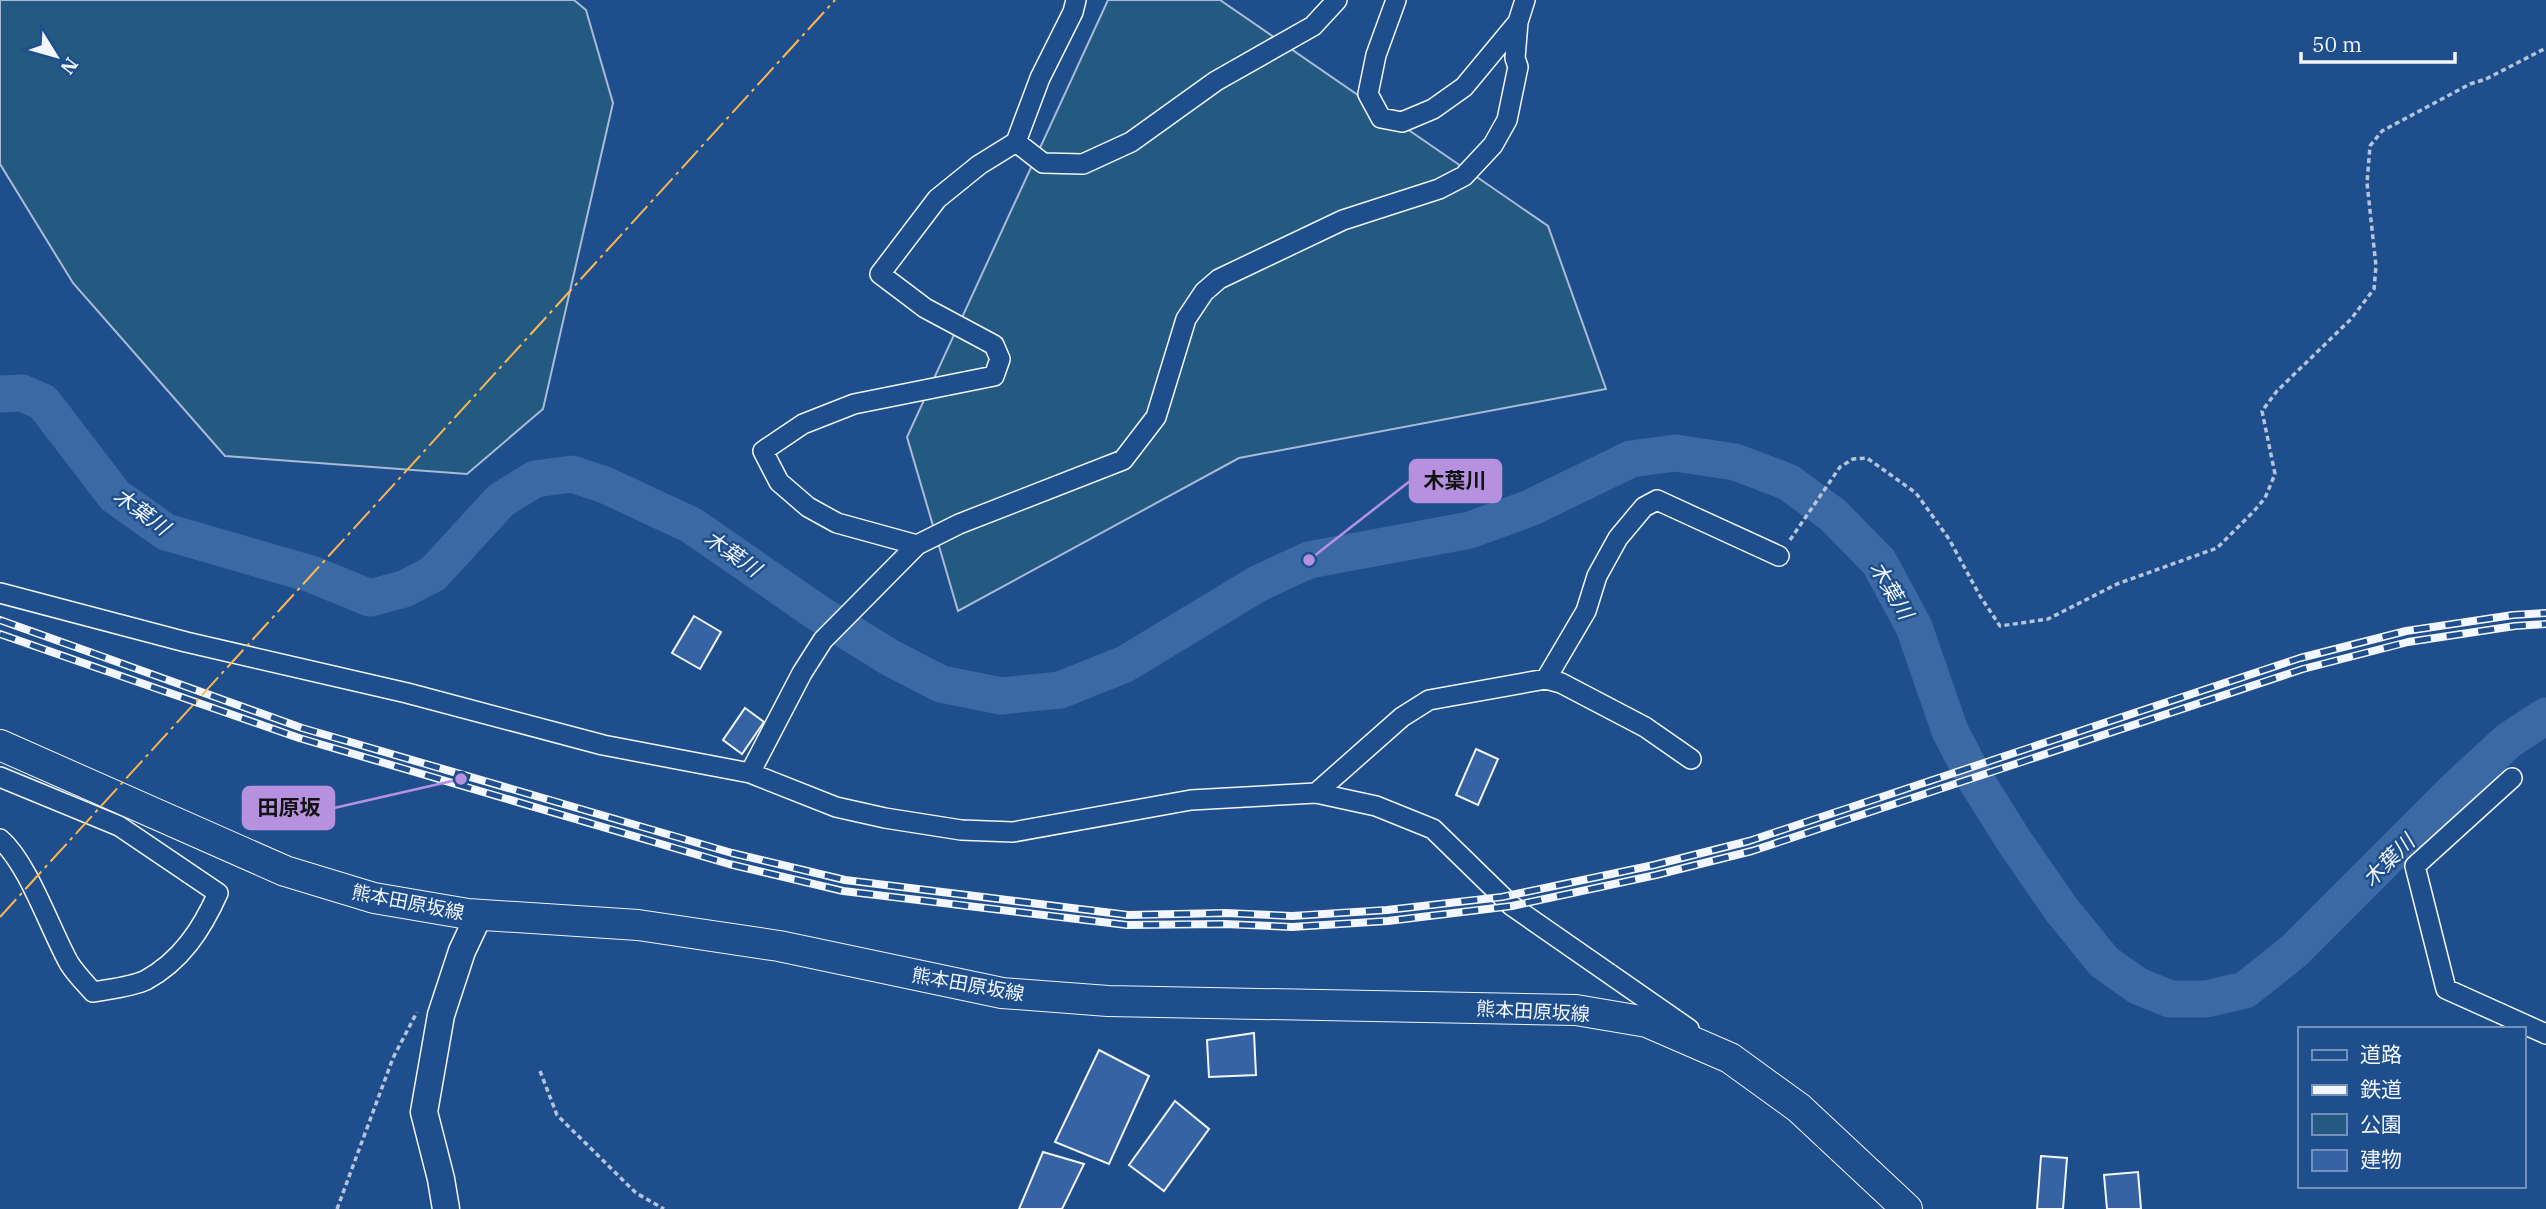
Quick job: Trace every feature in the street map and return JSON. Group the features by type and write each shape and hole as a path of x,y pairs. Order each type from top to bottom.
{"main road":[{"name":"熊本田原坂線","path":"0,746 285,871 374,898 479,915 638,925 741,940 1002,993 1108,1001 1576,1010 1647,1022 1730,1058 1799,1108 1907,1209"}],"street":[{"path":"917,545 837,523 808,507 779,482 763,451 803,424 854,404 994,376 1000,359 994,345 925,308 880,274 937,199 979,165 1016,142 1040,78 1073,12 1076,0"},
{"path":"1016,142 1044,163 1083,164 1131,142 1216,81 1313,26 1337,0"},
{"path":"1396,0 1376,55 1368,94 1381,118 1402,122 1433,110 1464,87 1518,22"},
{"path":"750,773 822,640 917,545 959,524 1124,460 1156,417 1186,319 1204,292 1219,279 1343,220 1439,189 1464,176 1493,145 1507,120 1518,67 1515,58 1518,22 1525,0"},
{"path":"1546,679 1586,611 1597,576 1618,538 1644,508 1657,500 1779,556"},
{"path":"0,593 186,642 407,693 603,745 750,773 848,810 961,830 1013,832 1191,800 1316,793 1376,806 1433,829 1512,906 1730,1058"},
{"path":"1316,793 1402,718 1429,700 1546,679 1560,683 1645,727 1691,759"},
{"path":"0,776 119,826 218,893 207,917 185,950 145,981 93,992 70,965 9,847 0,839"},
{"path":"2512,778 2415,866 2446,989 2546,1034"},
{"path":"446,1209 424,1112 441,1015 462,951 479,915"}],"path":[{"path":"1779,556 1840,467 1853,459 1867,458 1916,492 1949,539 2000,626 2048,619 2118,584 2217,548 2265,498 2275,474 2262,411 2277,391 2351,319 2374,289 2376,266 2367,183 2370,146 2382,131 2470,84 2486,79 2546,48"},
{"path":"337,1209 393,1058 408,1025 420,1007"},
{"path":"540,1071 556,1115 636,1193 664,1209"}],"green space":[{"path":"0,0 574,0 586,10 613,103 543,409 467,474 225,456 73,283 0,164"},
{"path":"1108,0 1220,0 1548,226 1606,389 1239,458 958,611 907,437"}],"building":[{"path":"694,616 721,632 700,669 672,653"},
{"path":"745,708 764,722 742,754 723,740"},
{"path":"1476,749 1498,759 1478,805 1456,795"},
{"path":"1254,1033 1256,1075 1209,1077 1207,1040"},
{"path":"1099,1050 1149,1076 1109,1164 1055,1142"},
{"path":"1175,1101 1209,1129 1164,1191 1129,1165"},
{"path":"1043,1152 1084,1164 1062,1209 1019,1209"},
{"path":"2041,1156 2067,1158 2063,1209 2037,1209"},
{"path":"2138,1172 2141,1209 2107,1209 2104,1175"}],"waterway":[{"name":"木葉川","path":"0,394 22,393 43,402 115,496 166,532 311,574 370,598 404,589 433,574 501,500 535,479 572,474 605,485 691,525 818,613 889,657 941,684 1001,696 1060,690 1125,664 1259,583 1309,560 1470,530 1530,508 1631,459 1675,453 1735,462 1788,482 1833,515 1879,562 1914,627 1950,731 1974,777 2014,841 2061,909 2104,962 2138,986 2170,999 2206,999 2245,990 2294,951 2456,789 2509,740 2546,716"}],"railway":[{"path":"0,620 302,728 732,853 845,880 1128,915 1225,913 1292,916 1387,910 1502,897 1654,865 1749,841 2300,658 2406,631 2513,615 2546,613"},
{"path":"0,634 299,738 729,864 843,891 1127,925 1224,924 1292,927 1388,921 1512,906 1656,875 1752,851 2303,669 2408,642 2546,624"}],"power":[{"path":"0,917 835,0"}],"place":[{"name":"木葉川","path":"1309,560"},
{"name":"田原坂","path":"461,779"}]}
